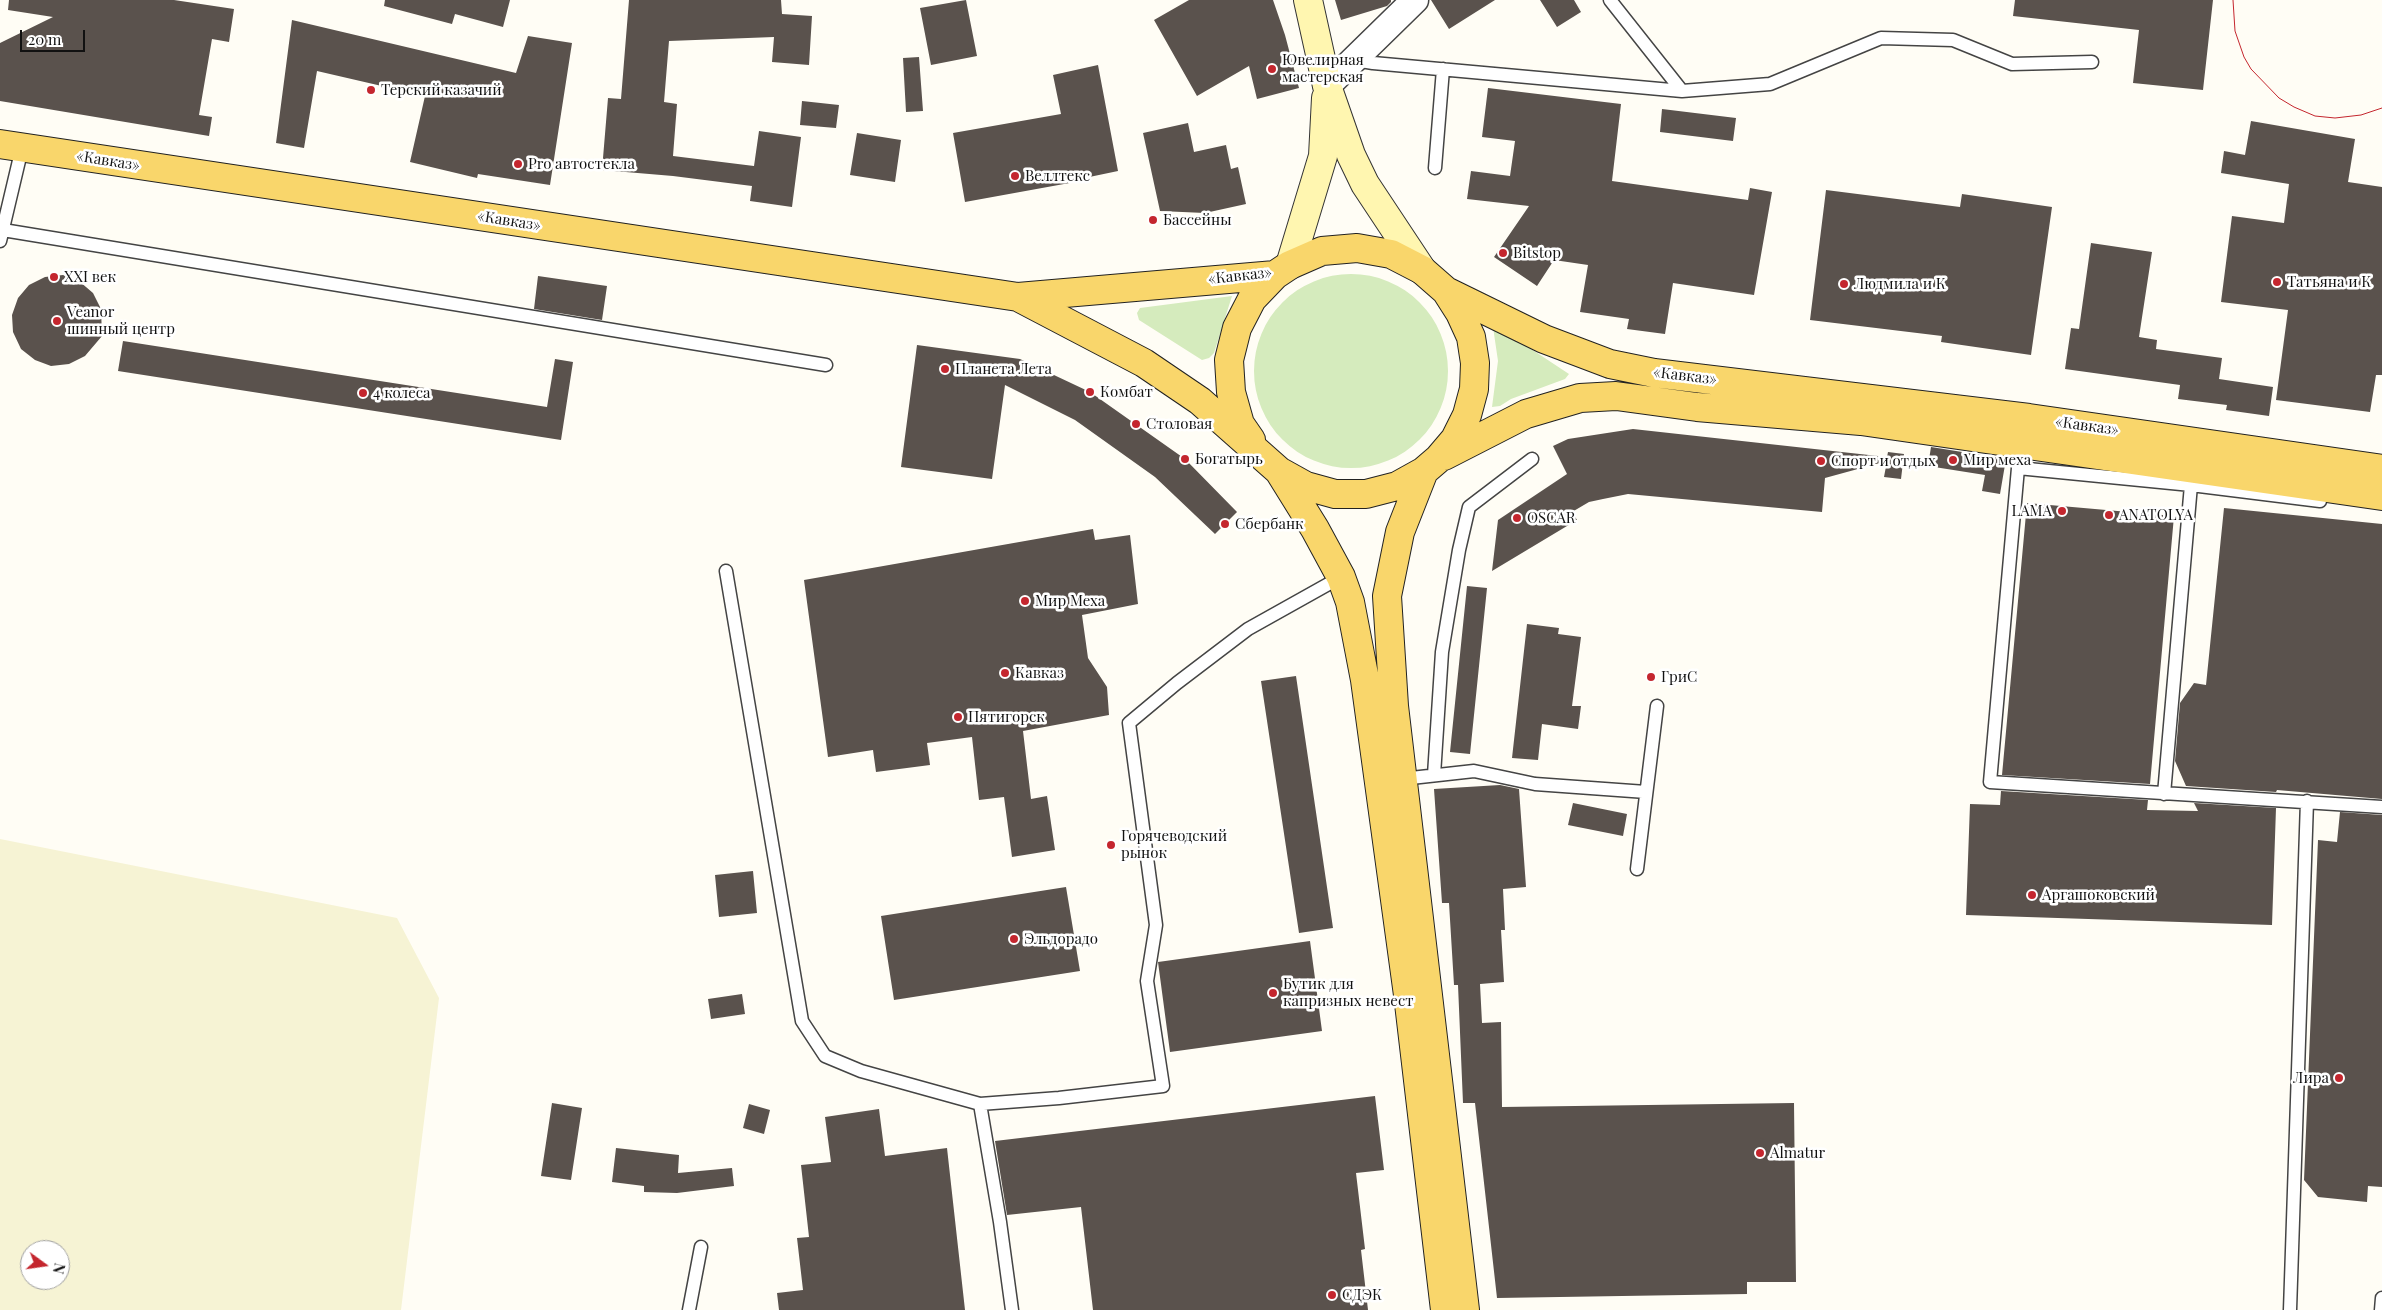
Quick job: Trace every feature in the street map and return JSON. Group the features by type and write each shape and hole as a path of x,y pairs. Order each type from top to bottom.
{"main road":[{"path":"1308,0 1327,86 1351,154 1364,184 1422,270"},
{"path":"1258,451 1240,424 1231,392 1229,360 1237,328 1252,299 1282,270 1323,156 1327,86"},
{"name":"«Кавказ»","path":"11,146 1018,297 1282,270 1322,251 1357,248 1391,254 1422,270 1446,291 1544,338 1610,364 1654,373 2029,418 2382,469"},
{"path":"1446,291 1460,313 1471,337 1475,363 1474,389 1463,423 1455,438 1431,465 1400,532 1387,596 1394,706 1465,1310"},
{"name":"«Кавказ»","path":"1018,297 1144,362 1200,401 1279,471 1306,486 1336,494 1366,494 1396,486 1526,414 1580,398 1616,396 1696,407 1861,421 2382,496"},
{"path":"1279,471 1315,529 1341,577 1350,602 1365,680 1408,995 1445,1310"}],"street":[{"path":"1327,86 1415,0"}],"lane":[{"path":"1610,0 1682,91"},
{"path":"1355,60 1444,70 1682,91 1770,84 1881,38 1953,40 2012,64 2092,62"},
{"path":"1435,168 1444,70"},
{"path":"11,146 1,236 826,365"},
{"path":"1434,775 1442,652 1459,550 1469,507 1532,459"},
{"path":"2382,508 2191,485 2018,468 1990,782 2382,807"},
{"path":"2164,794 2191,485"},
{"path":"726,571 802,1021 825,1056 861,1071 980,1104 1059,1098 1164,1086 1147,981 1156,925 1129,723 1177,683 1248,629 1341,577"},
{"path":"1637,869 1657,706"},
{"path":"1402,779 1474,770 1535,784 1646,792"},
{"path":"2290,1310 2307,801"},
{"path":"980,1104 1000,1222 1012,1310"},
{"path":"689,1310 701,1247"},
{"path":"2381,1310 2382,1298"}],"shaded area":[{"path":"0,839 397,918 439,998 401,1310 0,1310"}],"green space":[{"path":"1351,274 1379,278 1397,286 1412,296 1426,310 1436,325 1444,343 1448,371 1444,399 1436,417 1426,432 1412,446 1397,456 1379,464 1351,468 1323,464 1305,456 1290,446 1276,432 1266,417 1258,399 1254,371 1258,343 1266,325 1276,310 1290,296 1305,286 1323,278"},
{"path":"1232,296 1214,353 1209,358 1202,360 1139,320 1137,313 1140,308"},
{"path":"1493,327 1513,337 1569,374 1565,379 1511,399 1500,406 1492,407 1498,361"}],"building":[{"path":"9,0 174,0 234,9 229,42 212,39 199,115 212,117 209,136 0,101 0,43 53,17 8,10"},
{"path":"385,0 510,0 503,27 455,14 452,24 384,6"},
{"path":"629,0 781,0 782,14 812,16 809,65 772,62 774,37 669,41 664,102 677,104 673,156 754,166 759,131 801,137 792,207 750,201 752,186 673,176 602,170 608,98 621,99"},
{"path":"966,0 977,56 931,65 920,8"},
{"path":"1189,0 1273,0 1285,35 1299,88 1257,99 1249,66 1197,96 1154,20"},
{"path":"1335,0 1391,0 1391,2 1387,6 1341,20"},
{"path":"1431,0 1495,0 1449,29"},
{"path":"1540,0 1574,0 1581,12 1557,27"},
{"path":"2015,0 2213,0 2203,90 2133,83 2139,30 2013,16"},
{"path":"292,20 516,73 528,36 572,43 550,185 478,174 477,178 410,162 425,96 317,71 304,148 276,143"},
{"path":"919,57 923,111 906,112 903,58"},
{"path":"1098,65 1118,171 1075,180 1075,182 965,202 953,133 1061,114 1053,75"},
{"path":"1488,88 1621,104 1612,181 1748,200 1750,188 1772,192 1754,295 1673,283 1665,334 1627,329 1629,319 1580,312 1588,265 1554,260 1537,286 1494,257 1529,206 1467,199 1471,171 1510,176 1515,141 1482,137"},
{"path":"802,101 839,105 836,128 800,125"},
{"path":"1662,109 1736,118 1733,141 1660,132"},
{"path":"2251,121 2355,139 2348,182 2382,187 2382,375 2376,375 2370,412 2276,400 2288,310 2221,302 2232,216 2284,223 2289,184 2221,173 2224,151 2245,155"},
{"path":"1188,123 1194,152 1226,145 1231,169 1238,167 1246,204 1205,213 1160,211 1143,133"},
{"path":"857,133 901,140 895,182 850,175"},
{"path":"1826,190 1960,207 1962,194 2052,207 2031,355 1941,342 1942,336 1810,320"},
{"path":"2091,243 2152,252 2139,337 2157,340 2156,349 2222,358 2219,379 2273,387 2269,416 2226,410 2227,405 2178,399 2180,385 2065,369 2071,328 2079,329"},
{"name":"Veanor шинный центр","path":"63,275 79,281 93,293 101,309 102,336 85,356 69,364 51,366 35,360 21,349 13,332 12,315 18,298 29,285 45,277"},
{"path":"538,276 607,286 602,320 534,309"},
{"path":"123,341 547,407 555,359 573,362 561,440 118,371"},
{"path":"917,345 1020,359 1090,392 1185,459 1237,512 1215,534 1155,477 1075,420 1005,385 992,479 901,467"},
{"path":"1633,429 1887,457 1888,452 1904,454 1901,479 1884,477 1887,461 1825,478 1822,512 1628,494 1589,502 1572,512 1577,520 1492,571 1498,520 1567,474 1553,446 1568,439"},
{"path":"1931,447 2006,459 2000,494 1982,491 1985,475 1928,466"},
{"path":"2027,503 2174,516 2150,784 2002,775"},
{"path":"2224,508 2382,524 2382,799 2277,790 2276,792 2186,786 2175,761 2180,703 2194,683 2206,685"},
{"name":"Пятигорск","path":"1093,529 1095,540 1130,535 1138,604 1082,615 1088,658 1107,687 1109,715 1023,731 1031,799 1047,796 1055,850 1012,857 1004,797 979,800 972,737 927,743 930,765 876,772 873,750 828,757 804,580"},
{"path":"1467,586 1487,588 1470,754 1450,752"},
{"path":"1527,624 1559,628 1558,634 1581,637 1572,706 1581,706 1578,729 1542,724 1538,760 1512,758"},
{"path":"1296,676 1333,928 1299,933 1261,681"},
{"path":"1500,785 1519,789 1526,887 1503,889 1505,930 1501,930 1504,982 1480,984 1482,1023 1501,1022 1502,1107 1794,1103 1796,1282 1747,1282 1747,1294 1497,1298 1475,1103 1463,1103 1458,985 1454,985 1449,903 1442,903 1434,789"},
{"path":"2001,791 2148,800 2147,810 2198,811 2194,803 2276,808 2272,925 1966,915 1970,804 2000,805"},
{"path":"1573,803 1627,814 1623,836 1568,825"},
{"path":"2340,812 2382,815 2382,1187 2368,1186 2367,1202 2318,1197 2304,1180 2318,840 2337,842"},
{"path":"753,871 757,913 719,917 715,875"},
{"path":"1066,887 1080,971 894,1000 881,916"},
{"path":"1310,941 1322,1031 1170,1052 1158,962"},
{"path":"742,994 745,1014 711,1019 708,999"},
{"path":"1375,1096 1384,1170 1356,1173 1365,1249 1361,1250 1368,1310 1093,1310 1081,1207 1007,1215 995,1141"},
{"path":"552,1103 582,1108 571,1180 541,1176"},
{"path":"749,1104 770,1110 764,1134 743,1128"},
{"path":"879,1109 885,1156 947,1148 965,1310 779,1310 777,1293 803,1290 797,1238 809,1237 801,1165 831,1162 825,1117"},
{"path":"616,1148 679,1155 678,1173 732,1168 734,1186 677,1193 644,1192 644,1186 612,1182"}],"tram line":[{"path":"2233,0 2235,31 2244,57 2251,69 2279,98 2315,116 2335,118 2361,115 2382,108"}],"place":[{"name":"Ювелирная мастерская","path":"1272,69"},
{"name":"Терский казачий","path":"371,90"},
{"name":"Pro автостекла","path":"518,164"},
{"name":"Веллтекс","path":"1015,176"},
{"name":"Бассейны","path":"1153,220"},
{"name":"Bitstop","path":"1503,253"},
{"name":"XXI век","path":"54,277"},
{"name":"Татьяна и К","path":"2277,282"},
{"name":"Людмила и К","path":"1844,284"},
{"name":"Veanor шинный центр","path":"57,321"},
{"name":"Планета Лета","path":"945,369"},
{"name":"Комбат","path":"1090,392"},
{"name":"4 колеса","path":"363,393"},
{"name":"Столовая","path":"1136,424"},
{"name":"Богатырь","path":"1185,459"},
{"name":"Мир меха","path":"1953,460"},
{"name":"Спорт и отдых","path":"1821,461"},
{"name":"LAMA","path":"2062,511"},
{"name":"ANATOLYA","path":"2109,515"},
{"name":"OSCAR","path":"1517,518"},
{"name":"Сбербанк","path":"1225,524"},
{"name":"Мир Меха","path":"1025,601"},
{"name":"Кавказ","path":"1005,673"},
{"name":"ГриС","path":"1651,677"},
{"name":"Пятигорск","path":"958,717"},
{"name":"Горячеводский рынок","path":"1111,845"},
{"name":"Аргашоковский","path":"2032,895"},
{"name":"Эльдорадо","path":"1014,939"},
{"name":"Бутик для капризных невест","path":"1273,993"},
{"name":"Лира","path":"2339,1078"},
{"name":"Almatur","path":"1760,1153"},
{"name":"СДЭК","path":"1332,1295"}]}
